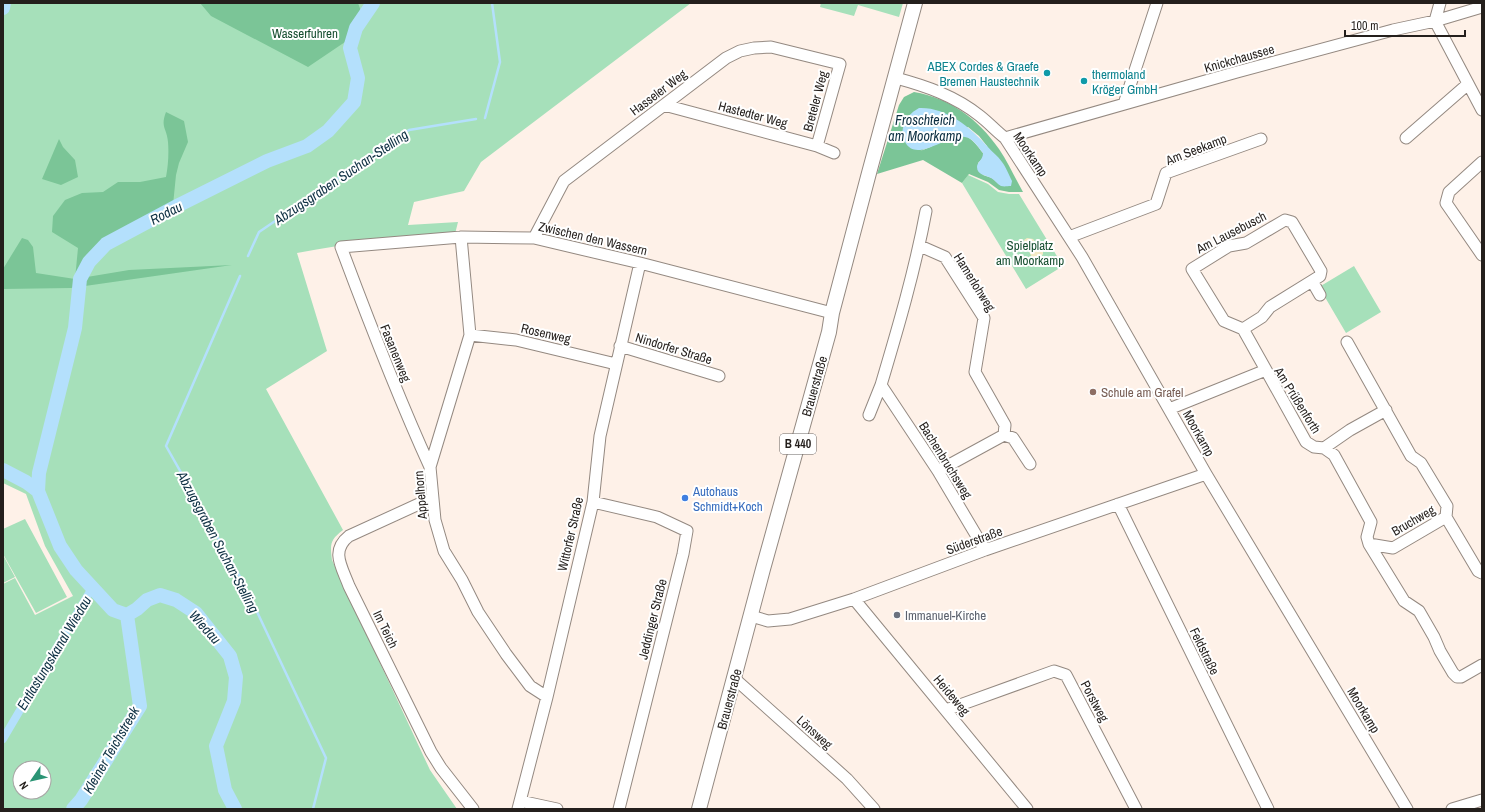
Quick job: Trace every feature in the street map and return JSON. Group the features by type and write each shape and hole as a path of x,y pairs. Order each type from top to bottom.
{"main road":[{"name":"B 440","path":"896,78 915,3"},
{"name":"Brauerstraße","path":"699,809 827,339 832,313 869,173 896,78"}],"street":[{"path":"1124,104 1157,3"},
{"path":"1440,3 1435,21 1482,110"},
{"name":"Knickchaussee","path":"1005,138 1292,57 1435,21 1482,7"},
{"name":"Hasseler Weg","path":"534,238 564,181 726,58 740,51 770,47 840,64"},
{"name":"Breteler Weg","path":"817,146 840,64"},
{"name":"Moorkamp","path":"896,78 927,87 955,99 980,116 1005,138 1070,237 1206,474 1407,809"},
{"path":"1406,138 1468,84"},
{"name":"Hastedter Weg","path":"664,105 817,146 834,152"},
{"name":"Am Seekamp","path":"1070,237 1156,204 1166,173 1261,140"},
{"path":"1482,162 1449,192 1446,203 1482,255"},
{"path":"869,415 881,385 898,326 920,246 926,211"},
{"name":"Am Lausebusch","path":"1243,329 1224,321 1192,269 1229,246 1246,242 1285,220 1292,222 1321,271 1320,276 1312,281"},
{"name":"Zwischen den Wassern","path":"341,248 461,237 534,238 640,263 832,313"},
{"name":"Appelhorn","path":"461,237 470,335 430,467 435,520 444,551 462,580 478,612 506,654 530,686 546,697"},
{"name":"Hamerlohweg","path":"920,246 945,257 984,318 975,372 1005,425 1004,434"},
{"name":"Fasanenweg","path":"341,248 411,426 430,467"},
{"name":"Wittorfer Straße","path":"519,805 592,502 600,436 640,263"},
{"path":"1266,370 1243,329 1262,317 1270,307 1312,281 1320,295"},
{"name":"Rosenweg","path":"470,335 516,340 616,364"},
{"path":"1346,342 1411,456 1421,463 1447,506 1446,518 1478,572 1482,574"},
{"name":"Nindorfer Straße","path":"620,346 719,376"},
{"name":"Am Prüßenforth","path":"1169,409 1266,370 1306,442 1314,447 1324,448 1334,455 1370,522 1367,537 1369,544"},
{"name":"Bachenbruchsweg","path":"881,385 938,472 985,550"},
{"path":"1324,448 1350,430 1386,410"},
{"path":"938,472 1004,434 1013,438 1030,464"},
{"name":"Süderstraße","path":"751,616 768,621 790,619 854,599 985,550 1206,474"},
{"name":"Im Teich","path":"432,498 349,536 344,540 339,549 339,559 349,586 431,752 441,768 473,809"},
{"name":"Jeddinger Straße","path":"592,502 657,518 687,531 683,554 619,809"},
{"name":"Feldstraße","path":"1118,504 1268,809"},
{"name":"Bruchweg","path":"1369,544 1394,548 1446,518"},
{"path":"1369,544 1404,601 1419,611 1440,651 1455,675 1461,677 1464,676 1482,665"},
{"name":"Heideweg","path":"854,599 1027,809"},
{"name":"Porstweg","path":"946,710 1054,671 1066,675 1136,809"},
{"name":"Lönsweg","path":"735,679 846,778 868,807"},
{"path":"1452,809 1482,800"},
{"path":"519,805 557,809"}],"green space":[{"path":"3,3 691,3 481,162 464,191 414,202 408,225 458,222 455,234 376,241 297,253 327,351 266,389 343,530 333,540 331,546 332,560 430,770 457,809 3,809 3,584 15,578 35,615 73,596 45,546 26,494 3,483"},
{"name":"Wasserfuhren","path":"200,3 358,3 362,14 345,42 308,67 211,16"},
{"path":"821,3 903,3 899,17 858,5 854,16 820,7"},
{"path":"914,92 940,99 972,119 991,138 999,149 1023,192 999,190 988,182 969,174 962,183 923,160 877,174 899,105 904,97","holes":["968,127 979,136 987,146 1000,185 992,178 983,175 978,163 983,158 983,153 968,137 954,137 920,151"]},
{"path":"166,112 184,121 188,142 179,163 176,175 173,205 103,242 86,261 75,279 78,248 52,232 53,216 65,200 82,193 103,192 118,182 140,182 166,177 168,151 164,117"},
{"path":"59,139 63,147 75,160 78,177 61,185 42,179"},
{"name":"Spielplatz am Moorkamp","path":"968,175 988,184 998,192 1019,194 1063,266 1026,289 962,183"},
{"path":"22,238 28,240 33,247 36,273 75,279 129,270 232,265 71,288 3,289 3,269"},
{"path":"1354,266 1381,312 1346,333 1319,287"},
{"path":"25,519 67,597 36,613 3,554 3,529"},
{"path":"3,555 15,577 3,583"}],"sand":[{"path":"1027,238 1033,239 1043,251 1043,254 1039,260 1034,261 1024,240"}],"water":[{"name":"Froschteich am Moorkamp","path":"919,108 939,111 965,125 999,158 1012,181 1011,186 1001,186 989,177 978,172 977,165 983,153 975,143 968,138 958,137 950,139 925,149 917,150 910,148 905,142 903,128 908,117"}],"waterway":[{"name":"Wiedau","path":"3,8 4,3"},
{"name":"Rodau","path":"38,491 39,473 75,328 80,279 89,262 106,244 179,205 267,161 307,146 328,131 354,102 358,78 350,48 356,28 373,3"},
{"name":"Abzugsgraben Suchan-Stelling","path":"485,118 500,62 492,3"},
{"name":"Abzugsgraben Suchan-Stelling","path":"248,256 259,232 409,130 476,119"},
{"name":"Abzugsgraben Suchan-Stelling","path":"240,276 166,446 243,582 326,758 313,809"},
{"name":"Wiedau","path":"3,470 26,482 38,491 60,546 76,570 113,610 127,615 147,600 160,595 176,600 196,613 230,656 236,677 234,701 216,746 225,790 235,809"},
{"name":"Entlastungskanal Wiedau","path":"3,739 92,588"},
{"name":"Kleiner Teichstreek","path":"73,809 81,800 140,706 127,615"}],"place":[{"name":"ABEX Cordes & Graefe Bremen Haustechnik","path":"1047,73"},
{"name":"thermoland Kröger GmbH","path":"1084,81"},
{"name":"Schule am Grafel","path":"1093,392"},
{"name":"Autohaus Schmidt+Koch","path":"685,498"},
{"name":"Immanuel-Kirche","path":"897,615"}]}
